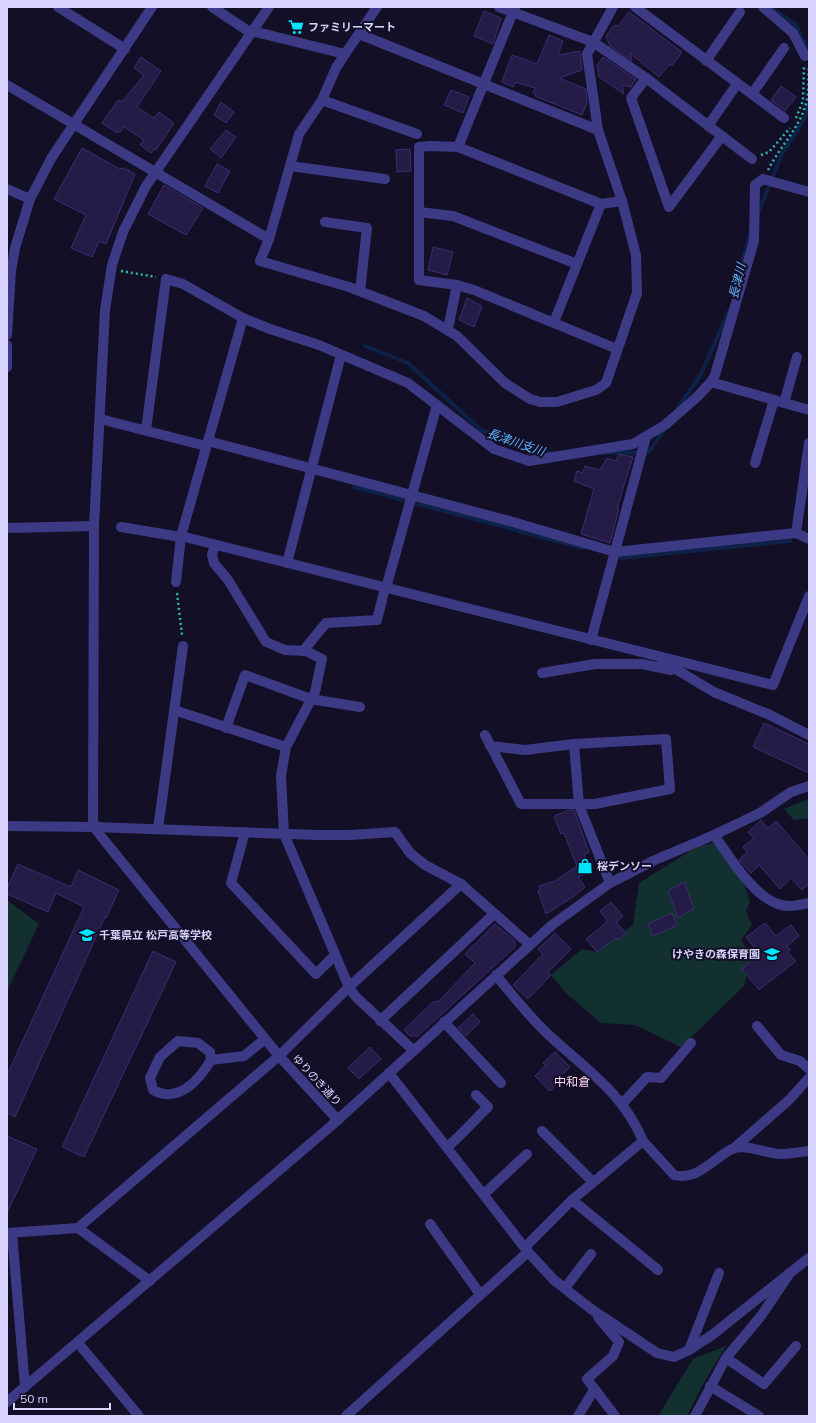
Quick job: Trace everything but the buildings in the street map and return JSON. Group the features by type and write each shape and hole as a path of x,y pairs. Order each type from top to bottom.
{"street":[{"path":"58,7 125,49"},
{"path":"7,335 9,270 30,199 52,157 152,7"},
{"path":"212,7 252,32 345,54"},
{"path":"94,827 94,526 105,310 112,265 123,232 155,173 269,7"},
{"path":"377,7 336,68 322,100 299,134 260,261 360,291 424,316 448,329 505,383 524,396 540,402 557,402 596,390 606,383 637,293 636,255 622,201 598,130 587,54 613,7"},
{"path":"499,7 514,10 593,42 646,78 752,159"},
{"path":"635,7 784,118"},
{"path":"763,7 793,33 805,56 809,55"},
{"path":"458,147 514,10"},
{"path":"706,61 740,12"},
{"path":"359,34 485,83 598,130"},
{"path":"752,94 784,48"},
{"path":"646,78 631,98 669,207 721,136"},
{"path":"708,126 738,84"},
{"path":"7,85 268,239"},
{"path":"322,100 417,134"},
{"path":"618,349 554,322 457,285 419,280 419,148 430,146 458,147 601,204 622,201"},
{"path":"290,166 385,179"},
{"path":"146,430 166,279 183,284 243,318 270,329 319,345 408,383 494,449 528,461 633,444 665,424 697,397 711,382 715,375 754,241 755,186 763,179 809,192"},
{"path":"7,189 30,199"},
{"path":"554,322 601,204"},
{"path":"419,212 454,216 577,264"},
{"path":"325,222 367,228 360,291"},
{"path":"448,329 457,285"},
{"path":"176,582 181,537 243,318"},
{"path":"7,345 7,367"},
{"path":"287,563 341,355"},
{"path":"784,403 797,357"},
{"path":"711,382 809,410"},
{"path":"755,463 774,400"},
{"path":"303,651 326,623 378,620 437,405"},
{"path":"100,419 311,468 615,552 796,533 809,539"},
{"path":"591,640 646,437"},
{"path":"796,533 809,442"},
{"path":"7,528 94,526"},
{"path":"121,527 181,537 215,545 773,685 809,596"},
{"path":"215,545 212,555 214,563 228,580 266,642 285,650 303,651 322,659 315,692 286,747 281,776 284,834 349,987 355,996 413,1050"},
{"path":"158,830 183,646"},
{"path":"654,656 714,692 777,718 809,727"},
{"path":"542,673 595,664 642,664 679,671"},
{"path":"226,728 245,675 311,699 360,707"},
{"path":"174,710 286,747"},
{"path":"777,718 809,736"},
{"path":"485,735 490,746 521,804 595,804 670,788 666,739 574,744 525,750 490,746"},
{"path":"574,744 579,804 610,883"},
{"path":"7,1402 338,1120 529,944 552,925 610,883 655,860 714,835 760,813 791,792 809,786"},
{"path":"7,826 94,827 350,836 395,832 410,853 425,865 461,884 529,944"},
{"name":"ゆりのき通り","path":"94,827 279,1056 338,1120"},
{"path":"245,832 231,883 316,974 335,955"},
{"path":"714,835 752,886 779,905 796,906 809,903"},
{"path":"25,1387 9,1233 78,1228 279,1056 349,987 461,884"},
{"path":"380,1020 494,914"},
{"path":"496,975 528,1014 551,1037 578,1060 622,1104 636,1125 643,1141 674,1175 682,1177 692,1175 733,1149 788,1100 809,1078"},
{"path":"444,1022 501,1083"},
{"path":"757,1026 782,1055 800,1061 809,1069"},
{"path":"211,1060 244,1056 265,1039"},
{"path":"178,1041 198,1043 210,1052 211,1060 202,1075 184,1089 166,1095 153,1090 150,1078 160,1057 178,1041"},
{"path":"622,1104 647,1077 661,1078 691,1043"},
{"path":"389,1073 526,1250 554,1280 591,1309 657,1353 674,1357 689,1350 712,1335 809,1258"},
{"path":"447,1147 464,1133 469,1125 488,1107 476,1095"},
{"path":"542,1131 593,1182"},
{"path":"346,1416 480,1294 526,1250 572,1200 643,1141"},
{"path":"733,1149 751,1149 780,1154 809,1151"},
{"path":"484,1194 527,1154"},
{"path":"572,1200 658,1270"},
{"path":"430,1224 480,1294"},
{"path":"78,1228 150,1281"},
{"path":"564,1288 591,1254"},
{"path":"689,1350 719,1273"},
{"path":"695,1416 726,1358 761,1316 790,1273"},
{"path":"591,1309 619,1342 613,1356 587,1378 594,1390 615,1416"},
{"path":"78,1343 139,1416"},
{"path":"726,1358 764,1384 796,1346"},
{"path":"710,1386 759,1416"},
{"path":"578,1416 594,1390"}],"path":[{"path":"121,271 166,279"},
{"path":"176,582 183,646"}],"green space":[{"path":"809,799 809,818 794,820 784,809"},
{"path":"714,843 745,886 750,902 746,911 752,925 741,940 751,955 744,986 681,1047 635,1025 601,1023 567,994 551,975 582,949 597,952 633,925 639,883 698,846"},
{"path":"7,900 39,924 7,991"},
{"path":"726,1346 702,1386 687,1416 658,1416 693,1359"}],"waterway":[{"name":"長津川","path":"770,7 795,24 809,52"},
{"name":"長津川","path":"758,213 782,154 806,116 809,101"},
{"name":"長津川","path":"736,286 751,230"},
{"name":"長津川","path":"677,409 700,376 730,309"},
{"name":"長津川支川","path":"365,346 408,363 481,430 553,454"},
{"name":"長津川支川","path":"604,453 649,452 665,428"},
{"path":"354,487 583,548"},
{"path":"615,556 621,558 790,541"}],"place":[{"name":"ファミリーマート","path":"296,27"},
{"name":"桜デンソー","path":"585,866"},
{"name":"千葉県立 松戸高等学校","path":"87,935"},
{"name":"けやきの森保育園","path":"772,954"}],"district":[{"name":"中和倉","path":"572,1081"}]}
